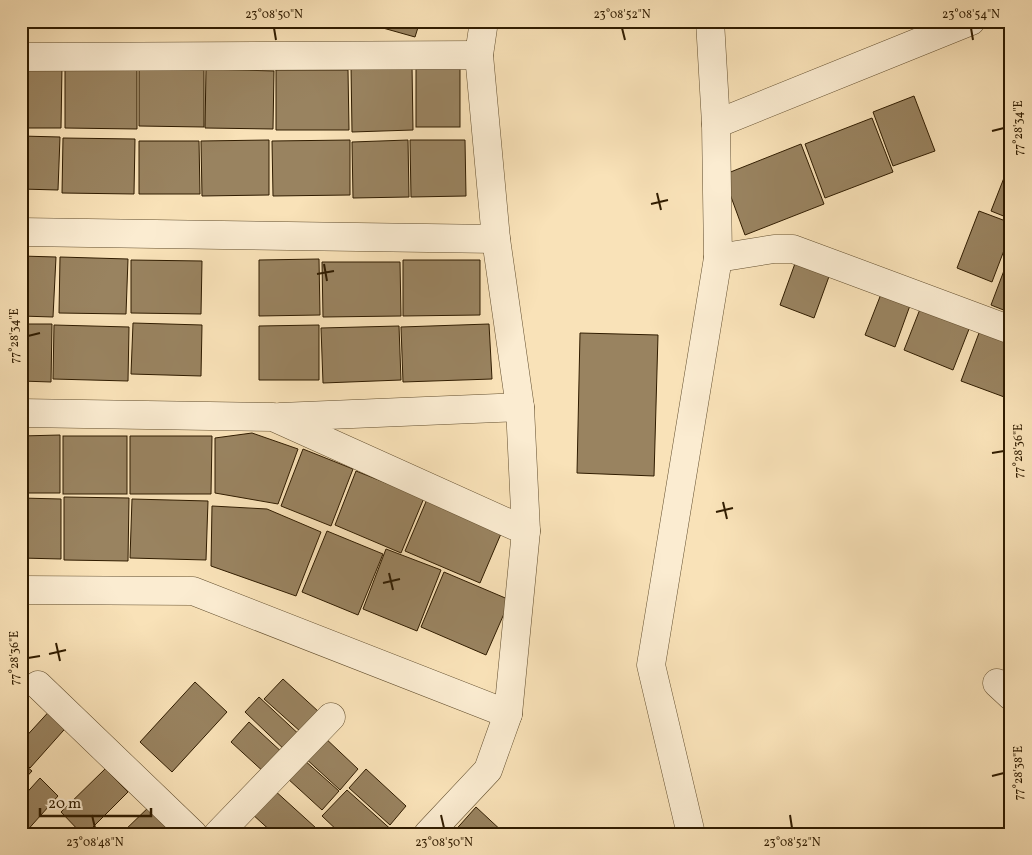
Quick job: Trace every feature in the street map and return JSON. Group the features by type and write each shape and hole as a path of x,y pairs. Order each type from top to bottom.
{"street":[{"path":"428,834 488,770 508,714 526,531 520,407 496,239 479,55 484,21"},
{"path":"691,834 651,665 718,258 716,124 710,21"},
{"path":"716,124 972,21"},
{"path":"21,57 479,55"},
{"path":"21,232 496,239"},
{"path":"718,258 774,249 793,249 1011,330"},
{"path":"21,413 273,417 520,407"},
{"path":"273,417 526,531"},
{"path":"21,590 193,592 508,714"},
{"path":"38,685 193,834"},
{"path":"218,834 331,717"}],"building":[{"path":"358,21 420,21 415,37"},
{"path":"21,65 62,66 61,128 21,128"},
{"path":"412,65 413,130 352,132 351,66"},
{"path":"65,68 137,68 137,129 65,128"},
{"path":"206,69 274,71 273,129 205,128"},
{"path":"416,69 460,69 460,127 416,127"},
{"path":"139,70 204,70 204,127 139,126"},
{"path":"276,70 348,70 349,130 276,130"},
{"path":"914,96 935,151 893,166 873,112"},
{"path":"872,118 893,172 825,198 805,144"},
{"path":"21,136 60,137 58,190 21,189"},
{"path":"63,138 135,139 134,194 62,193"},
{"path":"269,140 269,195 202,196 201,141"},
{"path":"350,140 350,195 273,196 272,141"},
{"path":"408,140 409,197 353,198 352,142"},
{"path":"410,140 465,140 466,196 411,197"},
{"path":"139,141 199,141 200,194 139,194"},
{"path":"801,144 824,204 745,235 723,175"},
{"path":"1011,160 1011,219 991,211"},
{"path":"979,211 1011,223 1011,232 992,282 957,268"},
{"path":"1011,252 1011,313 991,305"},
{"path":"21,256 56,257 53,317 21,316"},
{"path":"60,257 128,259 126,314 59,313"},
{"path":"797,258 831,271 814,318 780,305"},
{"path":"319,259 320,315 259,316 259,260"},
{"path":"131,260 202,261 201,314 131,313"},
{"path":"403,260 480,260 480,315 403,316"},
{"path":"322,262 400,262 401,316 323,317"},
{"path":"883,289 912,300 895,347 865,335"},
{"path":"922,304 971,324 953,370 904,350"},
{"path":"133,323 202,325 201,376 131,374"},
{"path":"21,324 52,324 51,382 21,381"},
{"path":"489,324 492,379 403,382 401,327"},
{"path":"54,325 129,327 128,381 53,379"},
{"path":"319,325 319,380 259,380 259,326"},
{"path":"982,325 1011,336 1011,386 1007,398 961,381"},
{"path":"399,326 401,380 323,383 321,328"},
{"path":"580,333 658,335 654,476 577,473"},
{"path":"252,433 298,449 278,504 215,493 215,438"},
{"path":"60,435 60,493 21,493 21,436"},
{"path":"63,436 127,436 127,494 63,494"},
{"path":"130,436 212,436 211,494 130,494"},
{"path":"303,449 353,469 331,526 281,506"},
{"path":"356,471 424,498 401,553 335,525"},
{"path":"64,497 129,498 128,561 64,560"},
{"path":"428,497 503,529 480,583 405,551"},
{"path":"21,498 61,499 61,559 21,558"},
{"path":"132,499 208,501 206,560 130,558"},
{"path":"212,506 267,509 321,532 296,596 211,566"},
{"path":"327,531 383,554 358,615 302,592"},
{"path":"386,549 441,570 417,631 363,609"},
{"path":"444,572 510,600 486,655 421,627"},
{"path":"283,679 319,712 301,732 264,699"},
{"path":"195,682 227,712 172,772 140,742"},
{"path":"21,683 29,689 21,698"},
{"path":"259,697 304,739 289,754 245,712"},
{"path":"54,706 71,722 30,768 21,759 21,742"},
{"path":"249,722 284,754 266,774 231,742"},
{"path":"322,735 358,769 340,790 303,756"},
{"path":"303,759 339,791 322,810 287,778"},
{"path":"21,762 32,771 21,783"},
{"path":"105,769 128,792 86,834 82,834 61,812"},
{"path":"366,769 406,806 390,825 349,788"},
{"path":"40,778 58,796 24,834 21,834 21,799"},
{"path":"273,789 316,828 311,834 274,834 251,813"},
{"path":"347,790 395,834 341,834 322,816"},
{"path":"154,802 184,834 121,834"},
{"path":"476,807 505,834 452,834"}]}
